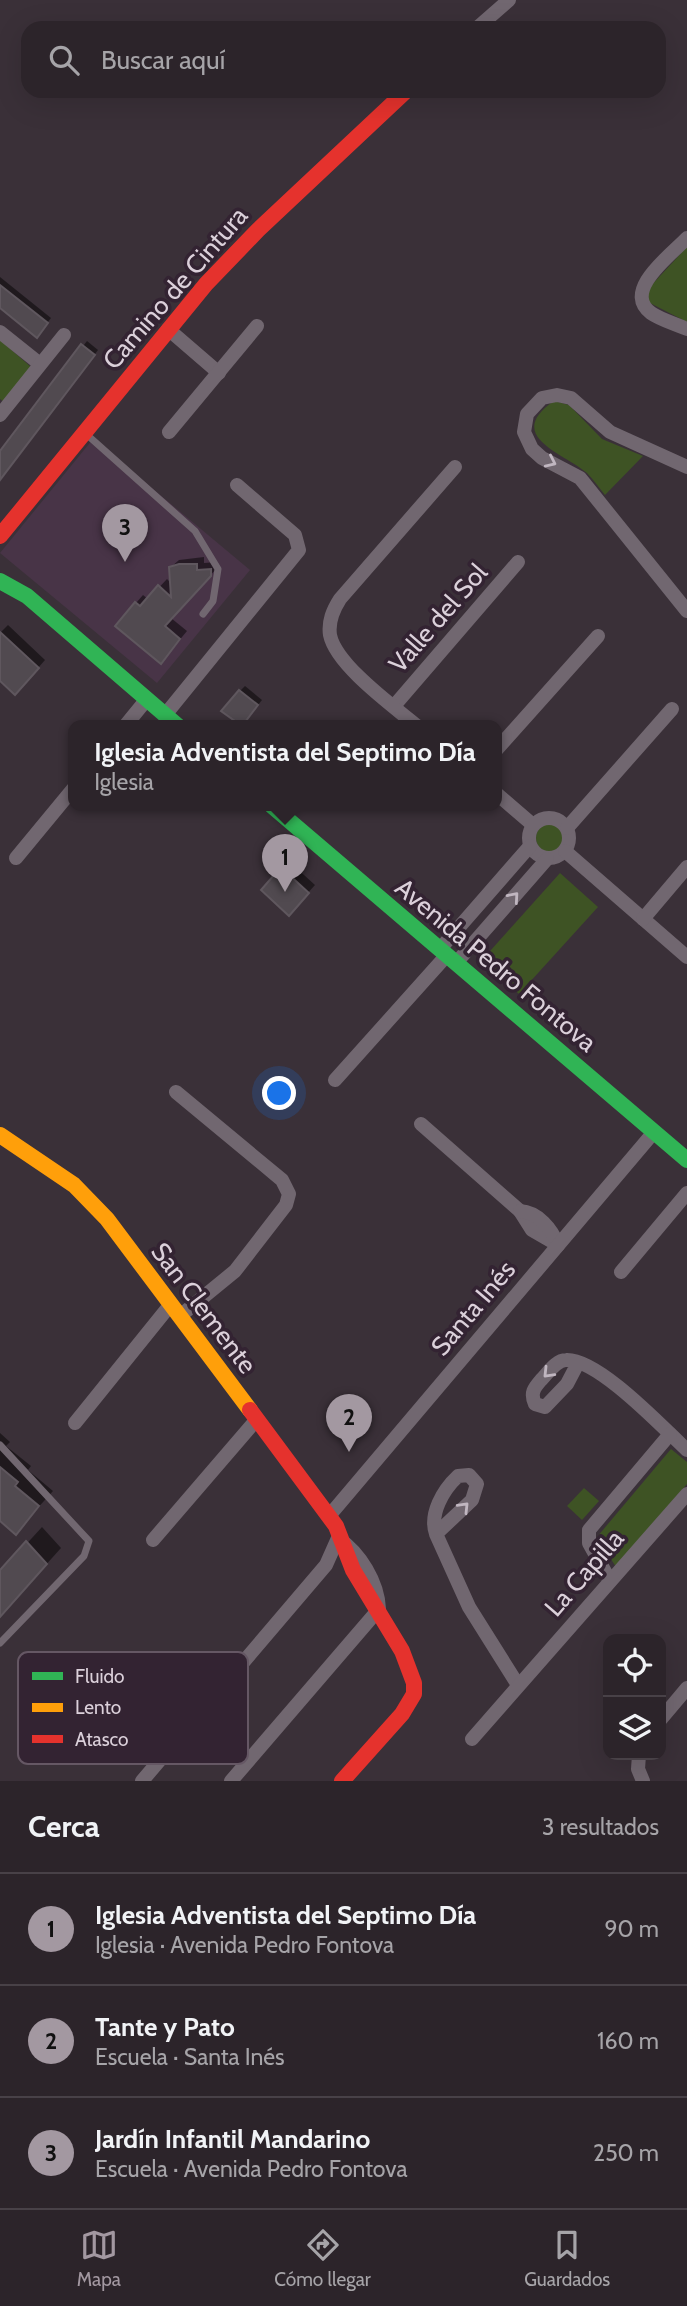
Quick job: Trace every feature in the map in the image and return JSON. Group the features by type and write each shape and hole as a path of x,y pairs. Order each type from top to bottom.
{"street":[{"path":"485,21 509,0"},
{"name":"Camino de Cintura","path":"0,536 168,329 257,230 398,98"},
{"path":"687,238 647,279 642,291 643,303 651,313 687,329"},
{"path":"169,432 257,326"},
{"path":"168,329 219,373"},
{"path":"0,332 40,364"},
{"path":"1,411 64,335"},
{"path":"687,467 610,432 576,401 564,396 542,398 527,414 524,432 532,449 542,458 580,478 687,611"},
{"path":"410,720 341,656 330,630 331,615 341,599 455,467"},
{"path":"165,715 299,550 299,541 295,535 237,485"},
{"name":"Valle del Sol","path":"394,706 518,562"},
{"path":"0,582 27,596 171,720"},
{"path":"502,744 598,636"},
{"path":"130,720 147,699"},
{"path":"567,828 672,709"},
{"path":"16,858 68,795"},
{"path":"502,798 533,825"},
{"name":"Avenida Pedro Fontova","path":"278,811 687,1160"},
{"path":"335,1080 447,955 547,859 565,851 570,840 567,828 559,820 548,818 533,825 529,835 530,846 537,855 547,859"},
{"path":"447,955 530,846"},
{"path":"565,851 687,957"},
{"path":"643,919 687,867"},
{"path":"75,1423 176,1310 235,1271 286,1205 289,1194 282,1180 176,1092"},
{"path":"421,1124 520,1211 532,1213 541,1220 558,1245"},
{"name":"Santa Inés","path":"329,1516 654,1132"},
{"name":"San Clemente","path":"0,1135 58,1173 88,1198 176,1310 329,1516 367,1596 379,1609 412,1673 414,1693 342,1781"},
{"path":"621,1272 687,1194"},
{"path":"578,1363 626,1393 687,1450"},
{"path":"153,1540 257,1419"},
{"path":"610,1579 589,1543 589,1530 670,1434"},
{"name":"La Capilla","path":"472,1739 687,1494"},
{"path":"436,1534 470,1607 518,1685"},
{"path":"248,1657 326,1565 338,1538"},
{"path":"248,1761 379,1609"},
{"path":"666,1713 687,1688"},
{"path":"638,1760 643,1781"},
{"path":"142,1781 156,1764"},
{"path":"231,1781 246,1764"}],"lane":[{"path":"84,432 195,531 218,569 213,601 203,614"},
{"path":"0,1445 89,1541 84,1556 0,1643"}],"shaded area":[{"path":"93,439 250,570 157,683 0,553"}],"green space":[{"path":"687,247 687,322 648,302 647,290"},
{"path":"0,340 31,367 4,402 0,399"},
{"path":"554,401 569,405 602,439 643,456 605,495 587,473 553,451 536,434 534,424 540,413"},
{"path":"550,824 560,828 564,838 560,848 550,852 540,848 536,838 540,828"},
{"path":"560,873 598,907 519,994 482,960"},
{"path":"671,1449 687,1462 687,1484 616,1567 597,1537"},
{"path":"584,1488 599,1501 582,1520 567,1506"}],"building":[{"path":"0,285 48,323 37,338 0,308"},
{"path":"81,344 95,355 0,480 0,451"},
{"path":"197,564 197,570 211,569 211,576 165,626 180,639 161,664 115,626 135,602 140,606 158,585 171,597 169,567"},
{"path":"0,632 39,668 15,695 0,681"},
{"path":"239,690 258,705 247,720 234,720 221,711"},
{"path":"285,871 309,893 289,916 261,890 274,875 278,878"},
{"path":"0,1467 18,1482 15,1486 39,1506 16,1535 0,1521"},
{"path":"26,1541 47,1564 0,1617 0,1570"}],"traffic: fast":[{"path":"0,581 27,596 171,720"},
{"path":"278,811 687,1160"}],"traffic: slow":[{"path":"0,1135 74,1185 107,1219 250,1410"}],"traffic: jam":[{"path":"0,536 206,284 258,230 399,98"},
{"path":"250,1410 336,1526 353,1570 402,1651 414,1683 414,1694 402,1714 342,1781"}],"place":[{"name":"Jardín Infantil Mandarino","path":"125,562"},
{"name":"Iglesia Adventista del Septimo Día","path":"285,892"},
{"name":"Tante y Pato","path":"349,1452"}]}
